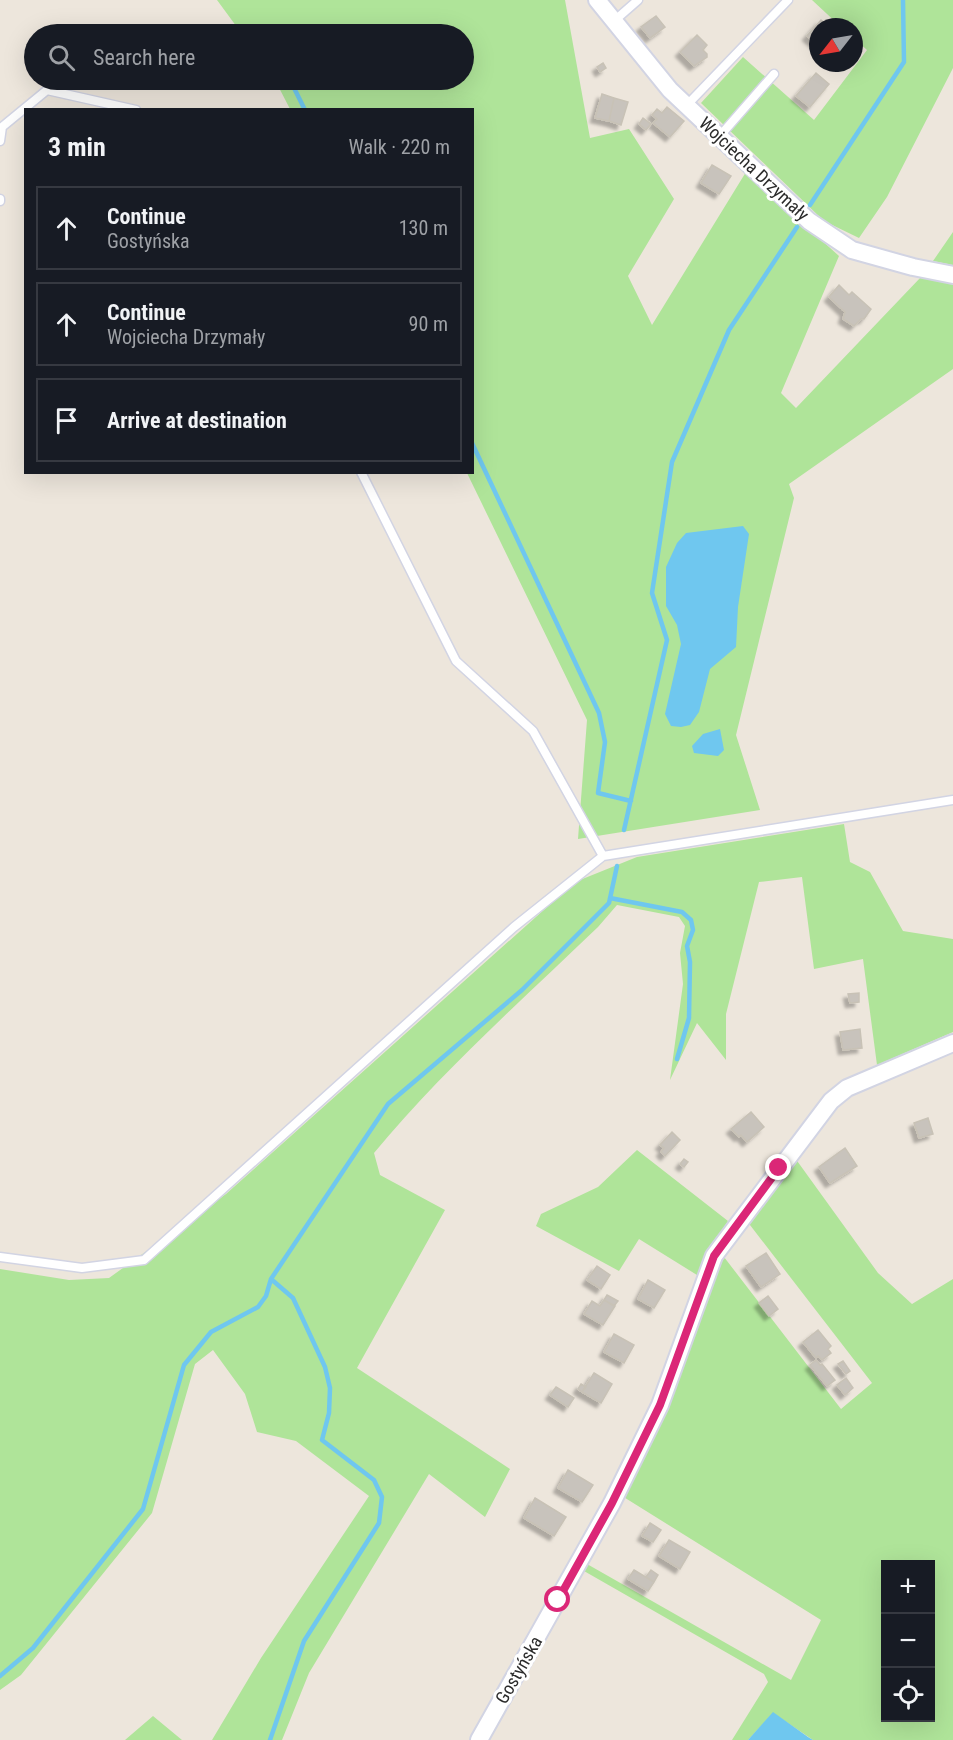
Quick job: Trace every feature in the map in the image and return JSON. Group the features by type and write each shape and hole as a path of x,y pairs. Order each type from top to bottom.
{"street":[{"name":"Wojciecha Drzymały","path":"597,0 670,90 809,221 852,250 913,267 953,274"},
{"name":"Gostyńska","path":"479,1740 612,1503 660,1405 714,1256 831,1101 847,1088 953,1043"}],"lane":[{"path":"613,22 638,0"},
{"path":"686,106 788,0"},
{"path":"719,136 774,74"},
{"path":"25,108 47,90 127,108"},
{"path":"0,141 1,128 24,109"},
{"path":"362,474 456,661 533,731 603,856"},
{"path":"0,1257 82,1268 144,1260 514,927 603,856 953,800"}],"green space":[{"path":"217,0 565,0 590,138 629,129 674,199 628,276 652,325 746,172 839,256 781,393 796,408 921,277 953,283 953,369 789,484 794,498 736,735 760,810 578,839 587,720 467,474 474,474 474,108 289,108 280,90 474,90 474,24 235,24"},
{"path":"812,0 953,0 953,68 887,197 859,238 824,221 701,103 743,57 814,120 850,72 863,72 863,55 867,50 863,46 863,18 831,18"},
{"path":"953,232 953,265 933,261"},
{"path":"844,824 850,862 870,872 903,931 953,939 953,1032 877,1065 863,959 814,969 802,877 759,882 726,1014 726,1060 697,1023 670,1080 683,984 680,953 685,926 679,917 617,905 598,927 427,1093 374,1153 380,1175 445,1210 357,1368 510,1469 485,1517 429,1474 309,1673 282,1740 212,1740 261,1658 369,1496 296,1441 257,1432 245,1394 213,1350 195,1364 152,1513 21,1675 0,1690 0,1269 69,1280 109,1278 226,1194 575,882 637,857"},
{"path":"637,1150 728,1221 697,1275 639,1239 619,1271 536,1226 541,1214 598,1187"},
{"path":"795,1158 878,1273 912,1304 953,1279 953,1740 813,1740 773,1713 748,1740 732,1740 768,1682 764,1674 584,1571 587,1564 791,1680 821,1620 622,1496 673,1394 704,1303 724,1257 841,1409 872,1383 750,1225 750,1216"},
{"path":"153,1716 182,1740 125,1740"}],"water":[{"path":"743,526 749,534 738,607 736,647 710,669 699,712 690,725 671,726 665,714 681,644 677,625 666,606 666,567 677,543 686,533"},
{"path":"720,729 724,750 718,756 694,753 692,746 703,734"},
{"path":"773,1712 808,1737 813,1740 748,1740"}],"building":[{"path":"656,16 665,27 650,38 641,27"},
{"path":"697,35 707,45 703,50 707,57 694,66 680,52"},
{"path":"603,63 606,68 600,72 597,67"},
{"path":"816,73 829,84 810,107 796,96"},
{"path":"602,94 614,98 609,121 595,118"},
{"path":"614,98 628,102 621,125 609,121"},
{"path":"667,107 684,121 670,137 653,123 657,119 652,115 657,109 662,113"},
{"path":"643,118 651,124 646,130 639,124"},
{"path":"712,165 731,176 719,194 701,183"},
{"path":"839,285 849,295 852,292 871,309 864,319 854,326 843,319 845,312 829,297"},
{"path":"859,993 859,1002 850,1003 848,994"},
{"path":"860,1029 862,1048 843,1050 840,1032"},
{"path":"751,1112 764,1127 747,1142 731,1129"},
{"path":"928,1118 933,1134 919,1138 914,1123"},
{"path":"672,1132 680,1140 665,1156 661,1152 664,1148 660,1145"},
{"path":"845,1148 857,1166 830,1183 819,1167"},
{"path":"684,1159 688,1162 684,1167 680,1164"},
{"path":"766,1253 780,1274 761,1287 746,1266"},
{"path":"597,1266 610,1275 601,1289 587,1280"},
{"path":"648,1280 665,1290 654,1308 638,1299"},
{"path":"607,1295 618,1301 614,1306 604,1300"},
{"path":"768,1296 778,1309 769,1316 759,1303"},
{"path":"604,1300 615,1306 603,1325 584,1314 592,1301 600,1306"},
{"path":"818,1330 831,1346 828,1349 831,1353 822,1360 818,1356 816,1358 803,1342"},
{"path":"614,1334 634,1345 624,1363 604,1352"},
{"path":"816,1360 835,1380 827,1386 810,1365"},
{"path":"843,1361 850,1371 846,1374 838,1364"},
{"path":"594,1373 612,1384 601,1403 582,1392"},
{"path":"846,1378 853,1388 845,1395 837,1385"},
{"path":"581,1384 586,1387 582,1392 578,1389"},
{"path":"556,1387 574,1398 568,1407 550,1395"},
{"path":"568,1470 593,1485 582,1502 558,1488"},
{"path":"535,1498 566,1517 554,1536 524,1518"},
{"path":"650,1523 661,1530 653,1542 642,1536"},
{"path":"669,1540 690,1552 680,1569 659,1556"},
{"path":"634,1570 654,1582 648,1591 628,1579"},
{"path":"651,1570 658,1575 654,1582 646,1577"}],"waterway":[{"path":"810,205 904,62 903,0"},
{"path":"295,90 304,108"},
{"path":"624,830 667,640 652,593 672,462 729,330 797,227"},
{"path":"474,447 599,713 605,742 598,793 631,801"},
{"path":"270,1740 304,1641 379,1523 382,1497 374,1480 322,1440 329,1413 330,1388 325,1367 293,1298 271,1279 388,1104 522,990 609,903 617,866"},
{"path":"610,898 682,912 691,920 693,930 687,946 690,962 689,1018 677,1059"},
{"path":"0,1676 33,1648 143,1509 184,1365 211,1332 258,1307 266,1296 271,1279"}],"route":[{"path":"558,1600 612,1503 660,1405 714,1256 779,1168"}]}
